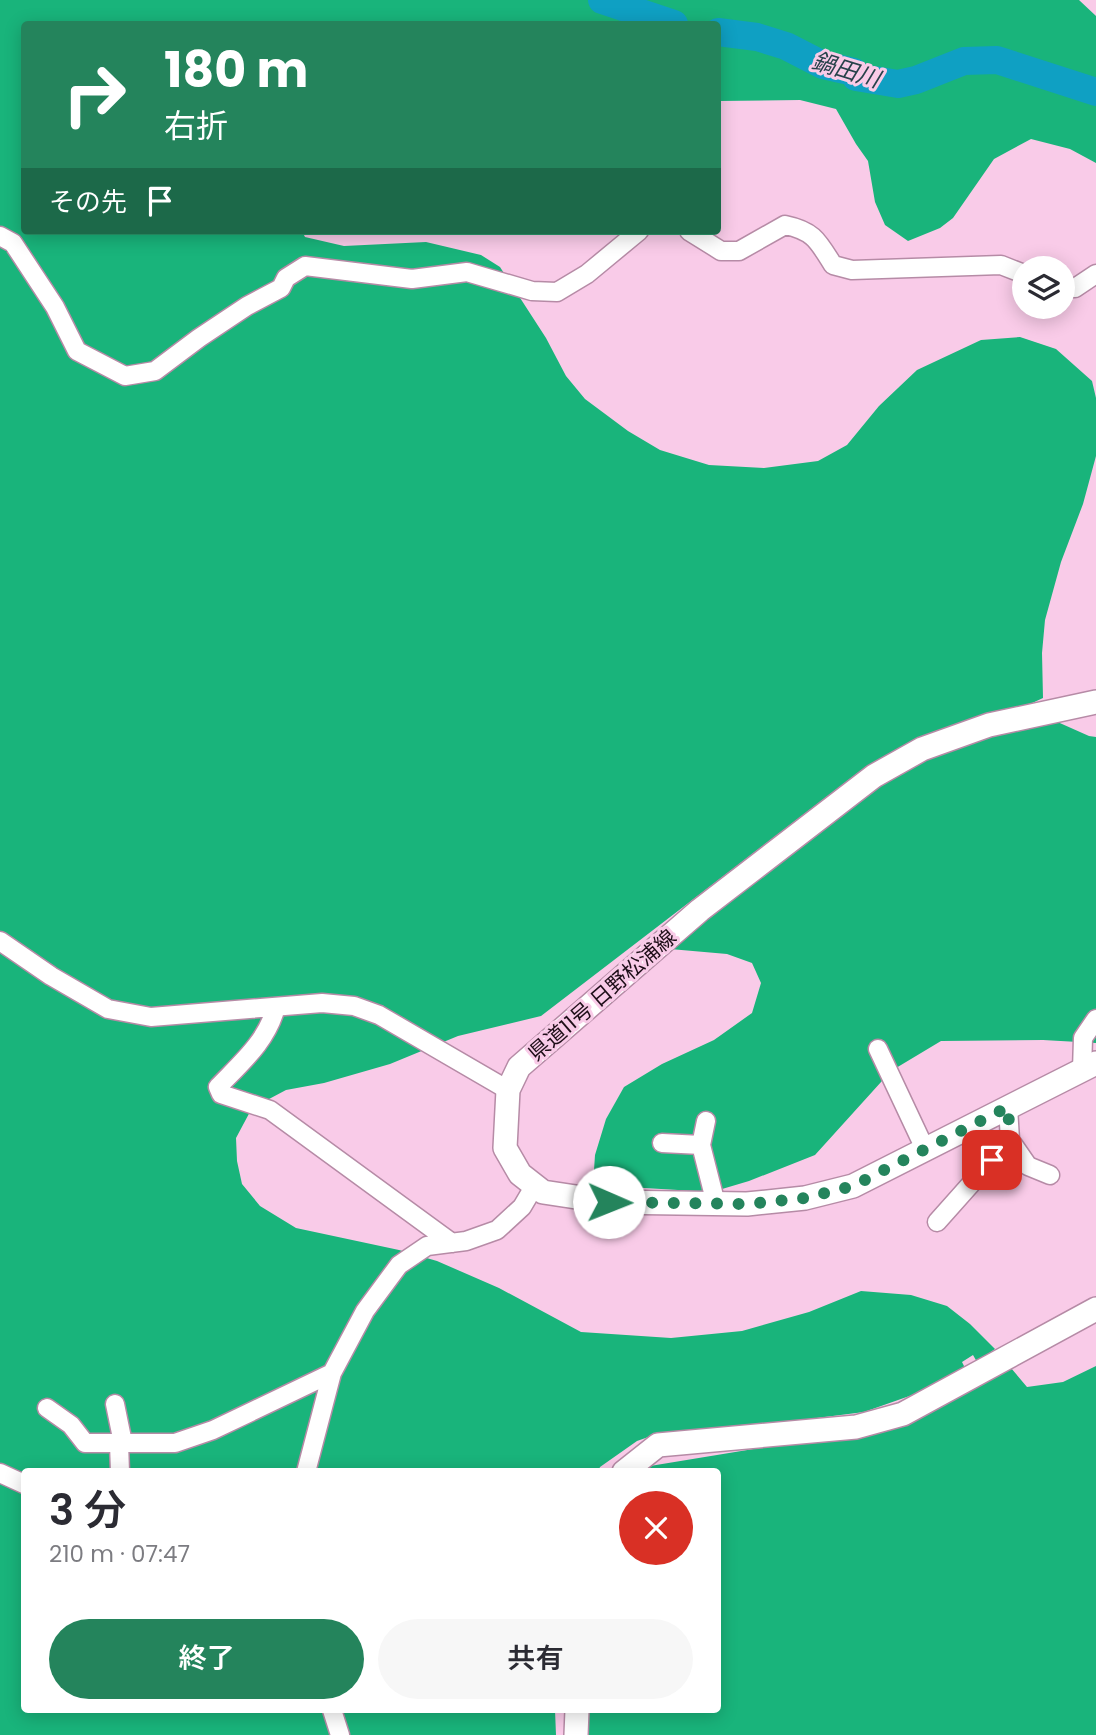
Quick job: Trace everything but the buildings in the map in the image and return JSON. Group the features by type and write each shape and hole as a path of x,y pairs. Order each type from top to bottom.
{"main road":[{"name":"県道11号 日野松浦線","path":"1089,1067 853,1186 805,1198 747,1204 609,1202 543,1192 520,1174 505,1148 508,1090 519,1067 699,910 874,776 922,749 989,725 1096,702"},
{"path":"629,1468 658,1445 856,1427 903,1414 1096,1309"},
{"path":"576,1735 577,1713"}],"street":[{"path":"695,235 721,251 739,251 785,225 801,228 816,237 832,265 852,270 1001,265 1012,269"},
{"path":"0,236 13,243 55,307 77,351 125,376 155,371 247,306 281,288 286,278 305,266 412,279 467,272 532,291 557,292 587,274 634,235"},
{"path":"1075,288 1096,274"},
{"path":"0,941 51,976 108,1009 151,1017 322,1003 354,1006 379,1015 508,1090"},
{"path":"276,1007 272,1023 258,1047 218,1087 220,1094 270,1110 452,1243"},
{"path":"1089,1067 1083,1038 1096,1019"},
{"path":"878,1049 925,1149"},
{"path":"1008,1107 1010,1140 1028,1166 1050,1175"},
{"path":"706,1121 701,1145 716,1204"},
{"path":"937,1222 1010,1140"},
{"path":"662,1143 701,1145"},
{"path":"307,1468 332,1373 365,1311 399,1265 427,1246 467,1241 497,1230 522,1207 535,1185"},
{"path":"47,1408 71,1425 85,1443 175,1443 213,1430 332,1373"},
{"path":"115,1404 121,1443 120,1468"},
{"path":"0,1473 21,1483"},
{"path":"333,1713 340,1735"}],"green space":[{"path":"0,0 1079,0 1096,16 1096,163 1070,149 1031,139 994,159 953,218 940,228 908,241 885,225 875,202 868,161 836,109 800,100 721,101 721,21 21,21 21,235 304,235 344,246 426,242 481,255 500,267 546,338 566,376 585,399 628,431 660,450 709,465 764,468 818,461 847,445 879,406 917,370 981,340 1020,337 1056,349 1092,381 1096,398 1096,456 1045,620 1042,653 1043,698 1017,710 913,743 859,772 541,1016 458,1036 390,1064 324,1083 286,1090 252,1108 236,1138 242,1184 260,1206 296,1228 437,1261 499,1288 581,1332 671,1338 742,1331 809,1312 861,1291 911,1295 947,1306 995,1349 977,1362 973,1355 962,1362 966,1370 918,1393 864,1412 677,1436 654,1435 637,1441 600,1468 21,1468 21,1713 555,1713 556,1735 0,1735"},
{"path":"1053,720 1096,737 1096,1043 1043,1040 941,1041 891,1071 815,1155 749,1181 712,1192 593,1185 595,1155 606,1119 624,1087 662,1064 714,1040 752,1013 761,983 752,963 727,954 670,949 873,786 942,750"},
{"path":"1096,1366 1096,1735 577,1735 573,1713 721,1713 721,1468 638,1468 874,1429 1011,1368 1027,1387 1063,1382"}],"waterway":[{"name":"鍋田川","path":"602,0 665,21"},
{"name":"鍋田川","path":"721,32 757,37 786,46 823,65 854,72 856,77 898,84 916,80 964,61 997,60 1096,92"}],"route":[{"path":"609,1202 747,1204 805,1198 853,1186 1008,1107 1010,1140 992,1160"}]}
